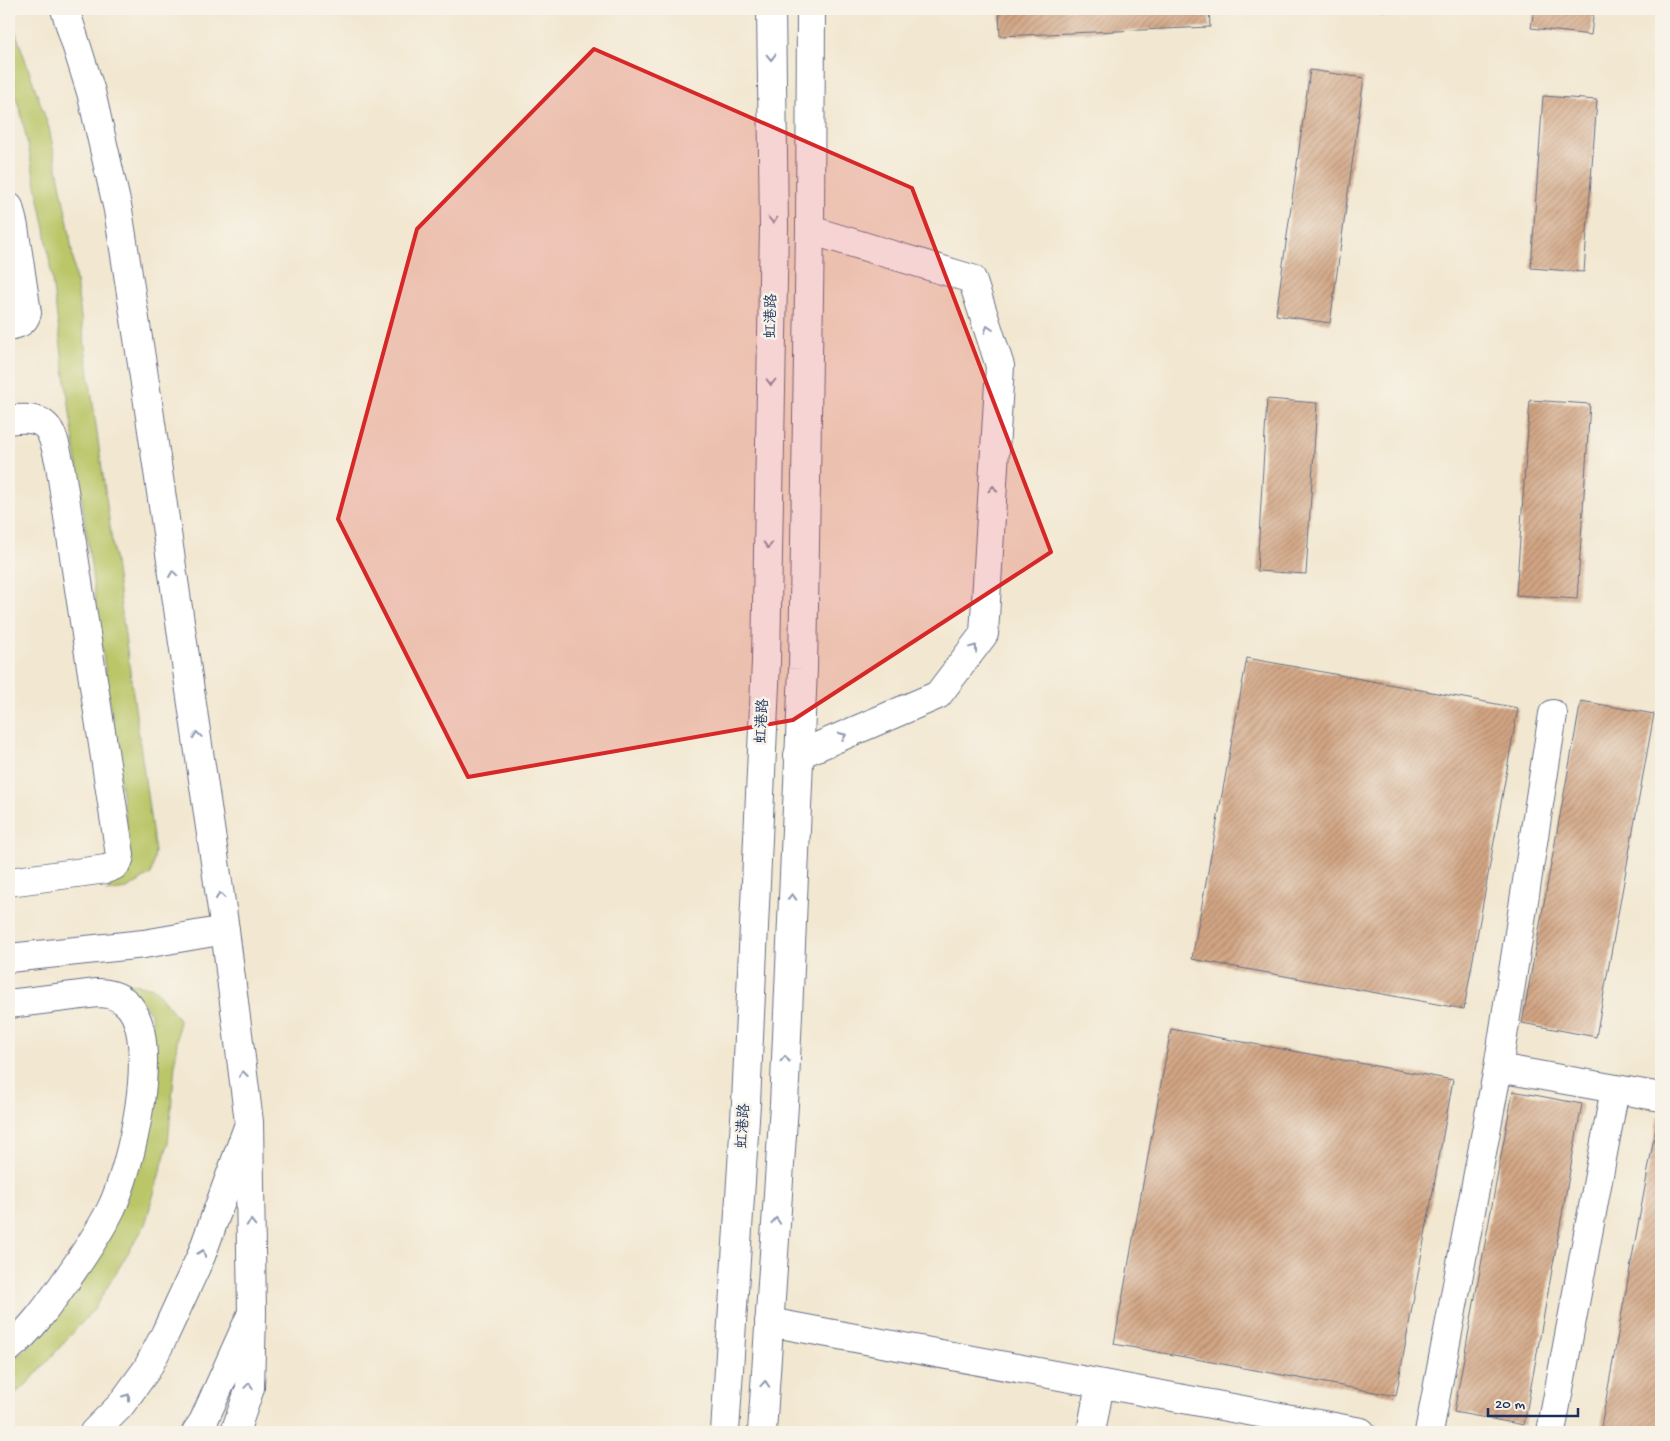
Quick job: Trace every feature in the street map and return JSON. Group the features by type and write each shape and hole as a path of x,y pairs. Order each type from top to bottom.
{"main road":[{"path":"65,9 91,92 118,210 149,406 225,930 250,1122 252,1313 250,1388 235,1432"},
{"name":"虹港路","path":"725,1432 746,1103 766,662 774,226 771,9"},
{"path":"762,1432 784,1105 803,660 810,230 811,9"},
{"path":"9,207 14,227 27,314 25,320 19,324 9,326"},
{"path":"798,755 938,695 984,634 1000,366 972,278 810,230"},
{"path":"9,420 18,419 39,422 48,428 53,436 60,465 120,855 119,862 106,869 9,882"},
{"path":"1428,1432 1498,1068 1553,714"},
{"path":"9,958 144,944 225,930"},
{"path":"9,1004 109,993 121,999 130,1007 137,1021 143,1047 143,1070 128,1160 111,1208 91,1244 53,1298 24,1336 9,1348"},
{"path":"1498,1068 1661,1097"},
{"path":"1551,1432 1615,1089"},
{"path":"94,1432 120,1406 147,1369 165,1334 201,1256 250,1122"},
{"path":"196,1432 203,1422 252,1313"},
{"path":"769,1322 1361,1432"},
{"path":"1091,1432 1100,1384"}],"highlighted area":[{"path":"594,49 912,188 1051,552 793,720 468,777 338,519 417,229"}],"green space":[{"path":"9,13 49,128 68,223 155,852 151,874 127,889 106,892 131,860 45,229 21,113 9,77"},
{"path":"125,982 154,988 179,1019 168,1144 145,1225 94,1309 28,1383 9,1399 9,1364 49,1328 102,1243 153,1046 151,1013"}],"building":[{"path":"999,9 1209,9 1210,27 1000,36"},
{"path":"1387,9 1387,11 1374,10"},
{"path":"1534,9 1594,9 1591,35 1531,28"},
{"path":"1310,70 1364,78 1330,323 1276,315"},
{"path":"1543,96 1597,100 1584,272 1531,268"},
{"path":"1267,399 1317,403 1306,574 1257,571"},
{"path":"1530,400 1590,404 1577,599 1516,595"},
{"path":"1247,658 1518,708 1464,1009 1192,959"},
{"path":"1581,701 1654,714 1596,1037 1522,1023"},
{"path":"1171,1029 1453,1080 1396,1396 1114,1344"},
{"path":"1513,1091 1582,1104 1524,1425 1454,1412"},
{"path":"1658,1116 1661,1116 1661,1432 1600,1432"}]}
